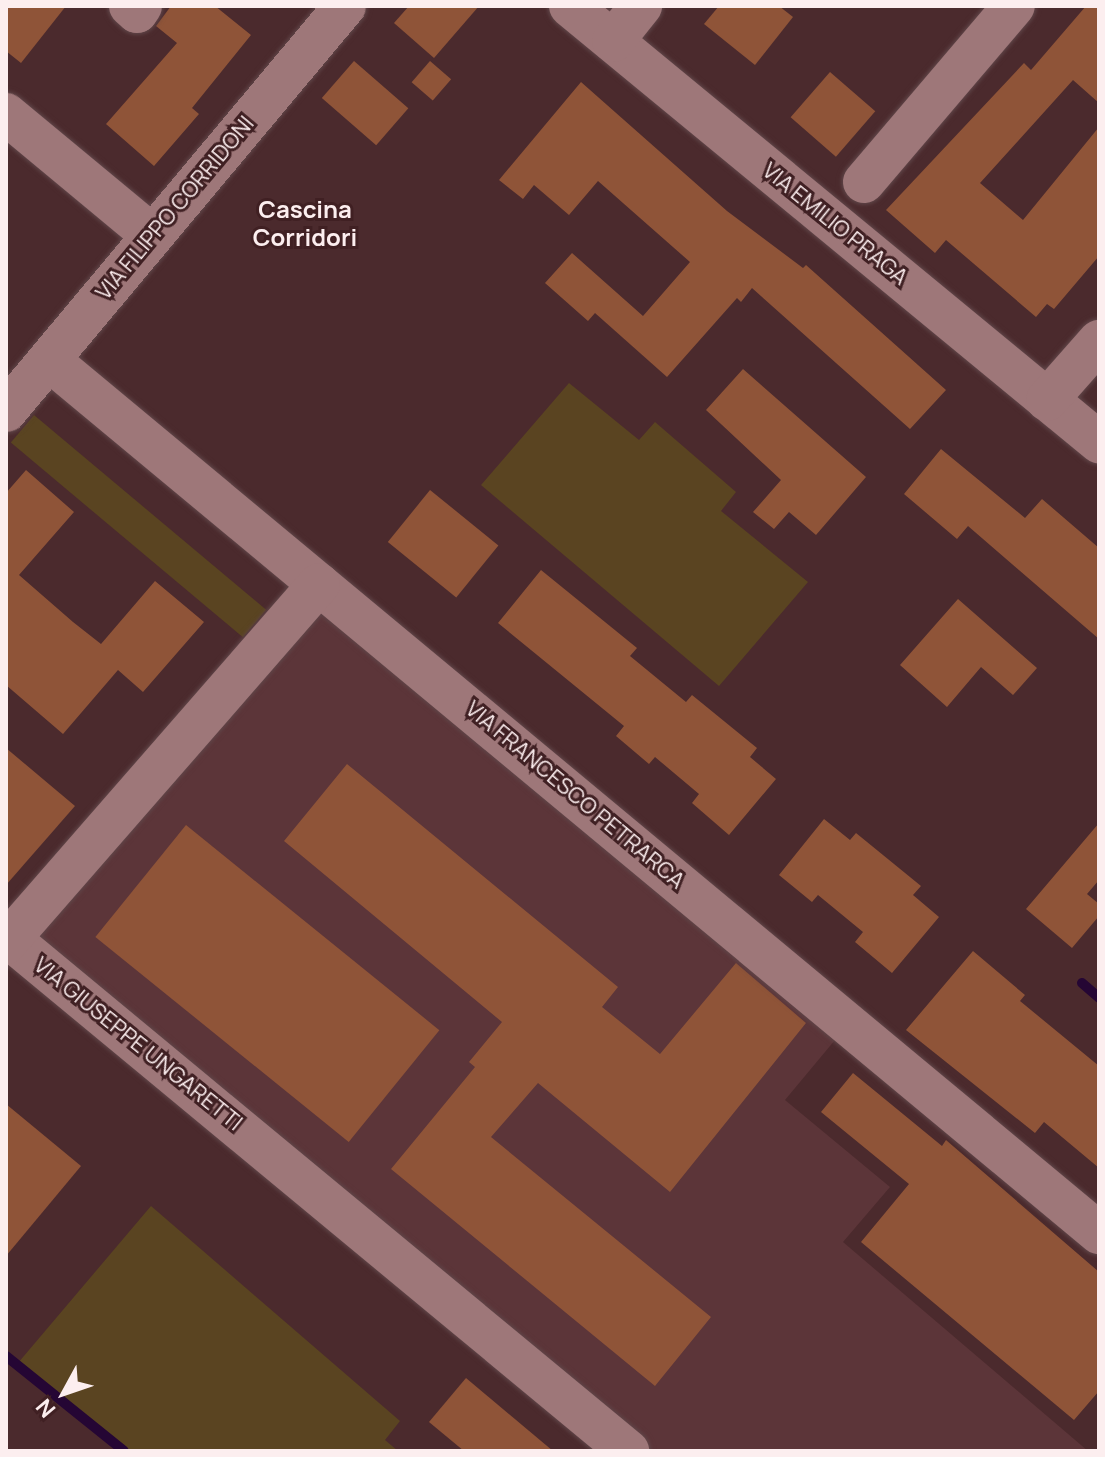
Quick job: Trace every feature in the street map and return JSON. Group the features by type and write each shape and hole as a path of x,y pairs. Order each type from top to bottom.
{"street":[{"path":"130,6 137,12 141,6"},
{"name":"VIA FILIPPO CORRIDONI","path":"6,411 345,6"},
{"name":"VIA EMILIO PRAGA","path":"570,6 1099,442"},
{"path":"613,41 641,6"},
{"path":"864,182 1014,6"},
{"path":"6,114 152,235"},
{"path":"1047,400 1099,341"},
{"name":"VIA FRANCESCO PETRARCA","path":"49,360 1099,1233"},
{"name":"VIA GIUSEPPE UNGARETTI","path":"319,584 8,941 628,1451"}],"shaded area":[{"path":"569,383 639,440 655,422 736,492 721,511 808,582 719,686 481,485"},
{"path":"34,415 266,610 243,637 11,443"},
{"path":"324,594 845,1028 785,1100 890,1187 843,1242 1088,1451 639,1451 21,939"},
{"path":"151,1206 400,1421 385,1440 398,1451 127,1451 18,1363"}],"building":[{"path":"6,6 66,6 21,63 6,51"},
{"path":"171,6 215,6 251,35 192,108 199,114 154,166 106,124 177,43 156,26"},
{"path":"409,6 479,6 434,58 394,23"},
{"path":"719,6 779,6 793,17 755,65 704,24"},
{"path":"1086,6 1099,6 1099,103 1073,80 980,183 1023,220 1099,127 1099,256 1054,309 1047,304 1036,317 946,240 935,253 886,210 1024,63 1031,70"},
{"path":"354,61 408,108 376,145 322,98"},
{"path":"430,61 451,79 433,101 412,82"},
{"path":"830,72 875,111 836,157 791,117"},
{"path":"581,82 727,211 803,268 806,265 946,390 910,429 752,288 741,302 737,298 667,377 595,313 588,321 545,283 572,253 643,316 690,262 598,181 569,215 534,185 523,199 499,180"},
{"path":"743,369 866,477 816,535 789,512 774,529 753,512 781,480 706,410"},
{"path":"941,449 1025,518 1042,499 1099,548 1099,639 968,526 957,539 904,494"},
{"path":"26,470 74,512 19,575 73,622 101,644 155,581 204,622 143,692 118,670 63,734 6,685 6,493"},
{"path":"430,490 498,545 456,597 388,542"},
{"path":"541,570 637,648 630,656 686,702 692,695 757,748 750,757 776,779 729,835 692,803 699,794 655,757 649,764 616,736 624,726 498,623"},
{"path":"958,599 1037,668 1013,695 981,667 947,707 900,665"},
{"path":"6,748 75,806 6,885"},
{"path":"347,764 618,987 602,1007 660,1054 736,963 806,1023 670,1192 538,1083 491,1137 711,1317 655,1386 391,1169 475,1067 469,1062 502,1022 284,841"},
{"path":"824,819 850,840 856,833 921,886 913,895 939,917 892,973 855,942 863,932 818,895 812,902 779,875"},
{"path":"1099,823 1099,880 1087,894 1099,904 1099,916 1072,948 1026,909"},
{"path":"186,825 439,1030 349,1142 95,937"},
{"path":"973,951 1025,995 1020,1001 1099,1066 1099,1168 1044,1122 1035,1133 906,1030"},
{"path":"853,1073 942,1146 946,1140 1099,1272 1099,1391 1074,1420 861,1242 909,1184 821,1112"},
{"path":"6,1104 81,1166 6,1256"},
{"path":"466,1378 553,1451 464,1451 429,1422"}],"waterway":[{"path":"1082,983 1099,998"},
{"path":"6,1356 124,1451"}],"district":[{"name":"Cascina Corridori","path":"305,223"}]}
